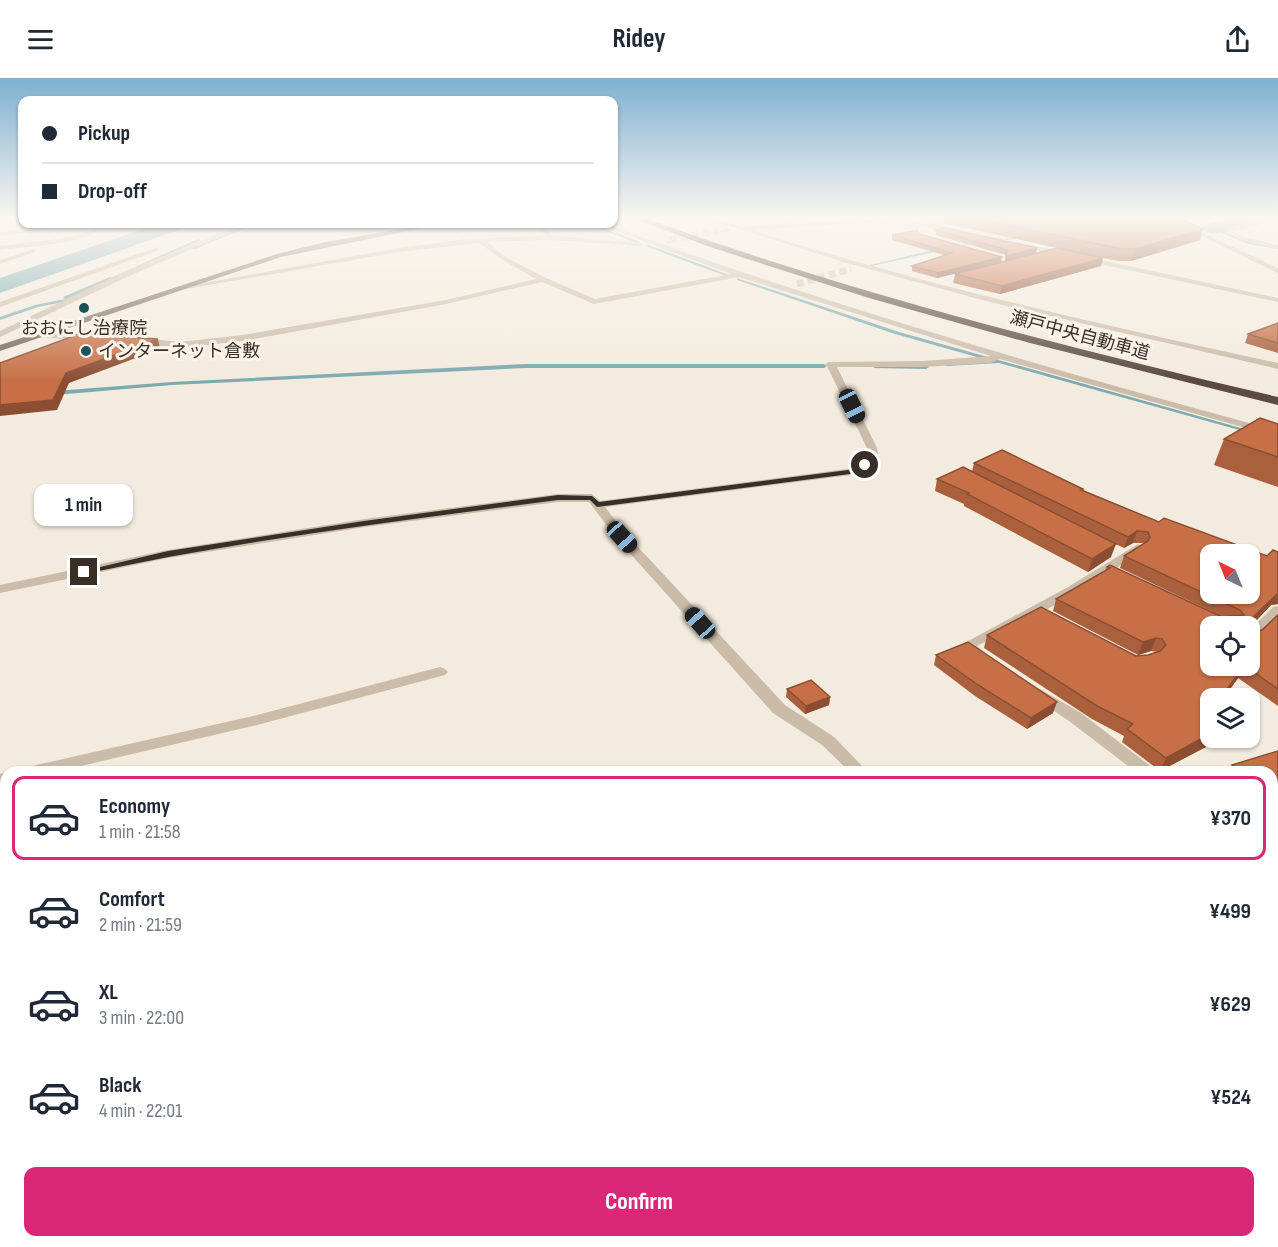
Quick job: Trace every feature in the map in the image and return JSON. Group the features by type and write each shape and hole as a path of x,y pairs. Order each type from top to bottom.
{"highway":[{"name":"瀬戸中央自動車道","path":"797,272 895,302 1094,356 1278,401"},
{"name":"瀬戸中央自動車道","path":"827,272 890,291 1074,340 1278,390"}],"main road":[{"path":"0,348 231,272"}],"street":[{"path":"0,305 95,272"},
{"path":"0,334 67,300 134,272"},
{"path":"180,288 275,272"},
{"path":"528,272 594,302 739,275"},
{"path":"730,272 995,358 1278,434"},
{"path":"890,272 1067,318 1278,366"},
{"path":"1146,272 1278,300"},
{"path":"135,341 180,345 222,342 446,302 543,280"},
{"path":"931,283 943,280"},
{"path":"780,289 797,284"},
{"path":"48,288 67,300"},
{"path":"41,335 100,339"},
{"path":"597,505 850,472 865,465 873,456 872,448 831,364 923,364 995,358"},
{"path":"0,589 168,554 364,523 558,498 592,498 622,537 779,709 828,741 854,766"},
{"path":"996,665 966,646 1111,572 1126,552"},
{"path":"1036,610 1056,620"},
{"path":"1260,629 1276,616"},
{"path":"58,766 257,720 440,672"},
{"path":"1026,684 1075,717 1139,766"}],"building":[{"path":"965,272 1054,272 1002,286 955,274"},
{"path":"1278,323 1278,343 1248,334"},
{"path":"79,334 158,339 66,373 53,400 0,405 0,363"},
{"path":"1260,418 1278,424 1278,457 1224,439"},
{"path":"1002,450 1083,489 1081,490 1159,522 1164,518 1234,544 1200,544 1200,591 1124,556 1148,541 1150,537 1148,532 1137,531 1128,537 974,463"},
{"path":"963,467 1116,544 1092,559 967,494 969,493 937,479"},
{"path":"1273,550 1278,552 1278,593 1254,616 1233,616 1244,615 1240,610 1227,604 1260,604 1260,553 1267,556"},
{"path":"1110,565 1220,616 1200,616 1200,676 1237,676 1228,688 1200,688 1200,739 1166,758 1127,729 1133,724 1097,706 987,635 1041,607 1136,656 1160,651 1166,645 1162,639 1156,638 1143,642 1056,599 1110,568 1107,567"},
{"path":"1278,615 1278,689 1259,676 1260,630"},
{"path":"968,642 1057,702 1031,718 936,655"},
{"path":"811,680 830,697 806,706 787,689"},
{"path":"1278,751 1278,766 1232,765"}],"waterway":[{"path":"0,286 41,272"},
{"path":"718,272 727,275"},
{"path":"65,298 111,278"},
{"path":"738,279 897,333 1252,432"},
{"path":"0,319 37,306 72,299"},
{"path":"948,365 998,362"},
{"path":"55,393 172,384 525,366 824,366"},
{"path":"876,367 926,367"}],"tunnel":[{"path":"797,284 842,272"}],"place":[{"name":"おおにし治療院","path":"84,308"},
{"name":"インターネット倉敷","path":"86,351"}],"route":[{"path":"84,572 168,554 364,523 558,498 592,498 597,505 850,472 865,465"}]}
